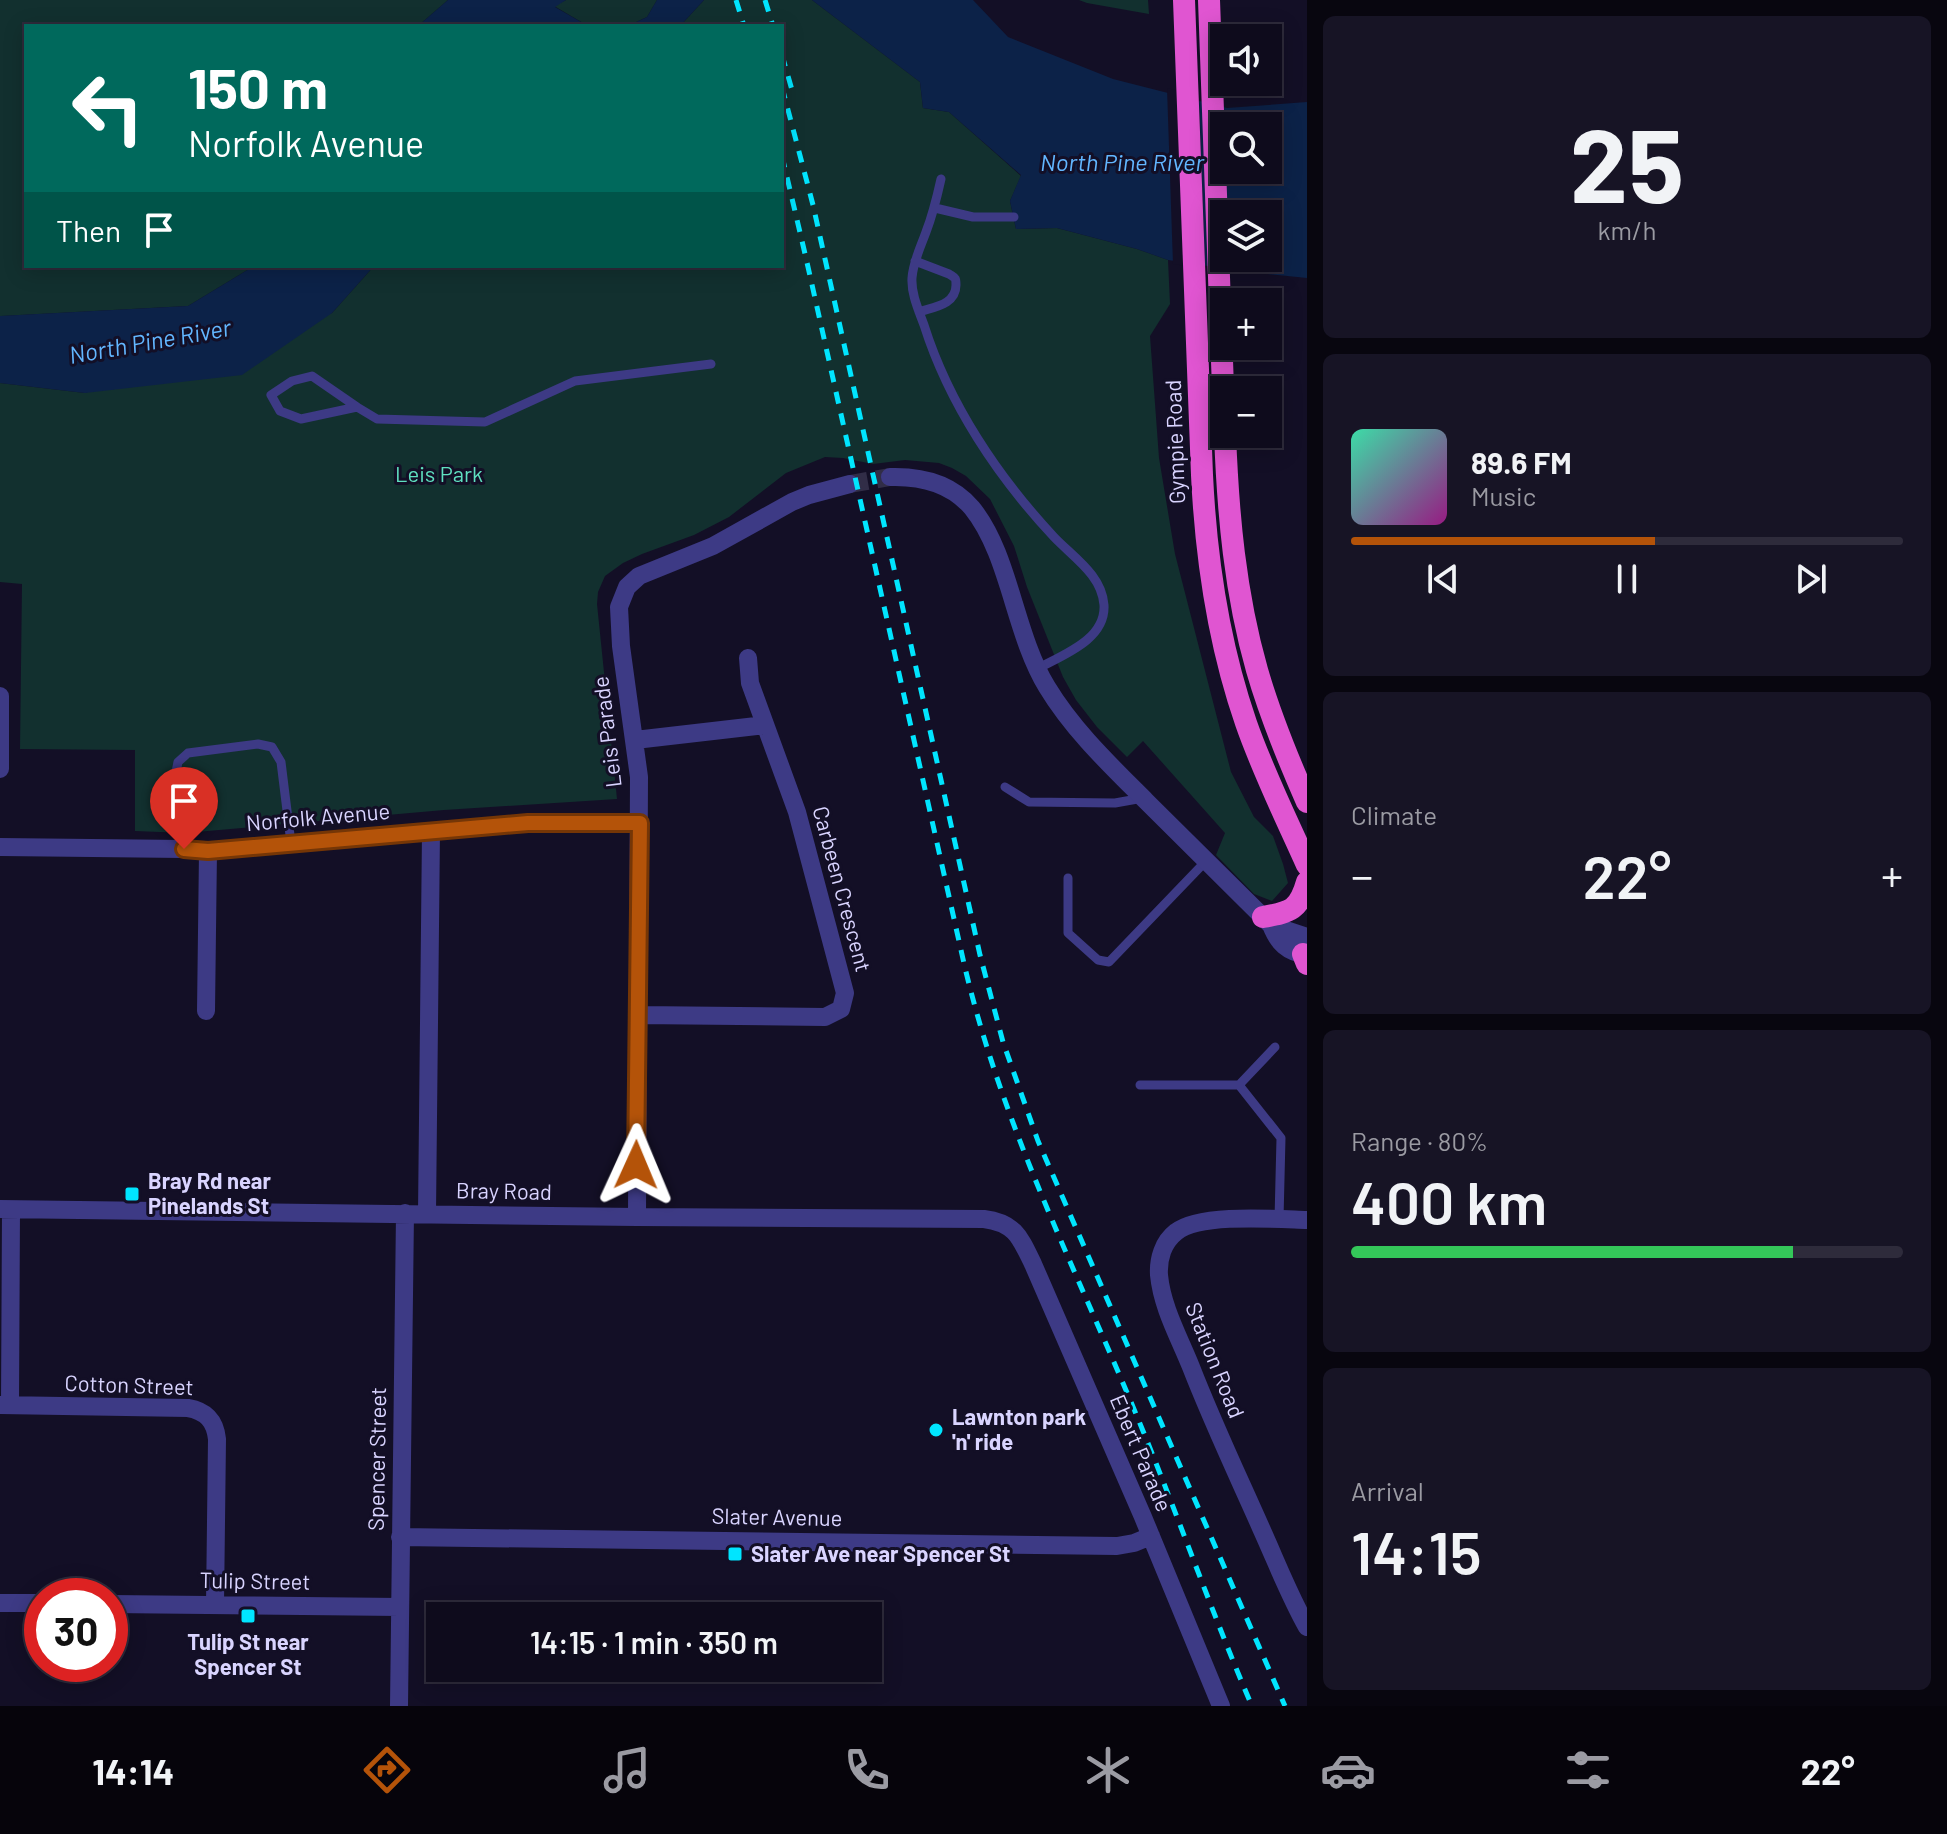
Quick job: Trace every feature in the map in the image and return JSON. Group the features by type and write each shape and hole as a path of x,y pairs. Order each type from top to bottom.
{"highway":[{"name":"Gympie Road","path":"1184,0 1204,513 1211,579 1231,675 1254,744 1307,865"},
{"path":"1209,0 1223,376"},
{"path":"1226,448 1229,522 1242,608 1267,702 1307,802"},
{"path":"1267,921 1296,907 1307,882"}],"street":[{"path":"890,477 911,477 939,484 950,489 972,508 999,559 1037,669 1076,728 1267,921 1276,938 1292,951 1306,952"},
{"name":"Leis Parade","path":"637,1217 639,777 619,607 627,587 639,576 704,551 792,502 850,484"},
{"name":"Carbeen Crescent","path":"638,1015 825,1017 841,1009 845,993 797,812 750,683 748,658"},
{"path":"0,696 0,769"},
{"path":"635,740 765,725"},
{"name":"Norfolk Avenue","path":"0,847 208,851 528,823 640,823"},
{"path":"427,1214 431,831"},
{"path":"206,1011 208,851"},
{"path":"5,1405 6,1210"},
{"name":"Bray Road","path":"6,1210 984,1219 1007,1226"},
{"name":"Spencer Street","path":"399,1706 405,1213"},
{"name":"Station Road","path":"1307,1220 1215,1220 1185,1226 1175,1232 1159,1260 1164,1298 1197,1382 1307,1627"},
{"name":"Ebert Parade","path":"1007,1226 1020,1238 1028,1254 1221,1706"},
{"name":"Cotton Street","path":"5,1405 188,1408 199,1410 207,1416 217,1439 215,1605"},
{"name":"Slater Avenue","path":"400,1537 1117,1546 1151,1536"},
{"path":"0,1603 24,1603"},
{"name":"Tulip Street","path":"128,1604 400,1607"}],"lane":[{"path":"941,179 935,208 915,261 912,283 931,349 983,446 1054,537 1091,574 1102,596 1103,615 1092,635 1083,644 1037,669"},
{"path":"935,208 973,217 1014,217"},
{"path":"915,261 949,274 956,283 950,301 919,312"},
{"path":"357,407 301,419 280,411 271,395 292,381 312,376 377,419 485,422 575,381 711,364"},
{"path":"184,849 185,833 176,772 178,762 188,753 258,744 272,747 281,762 291,843"},
{"path":"1005,787 1029,802 1115,803 1143,798"},
{"path":"1068,878 1068,933 1098,960 1109,962 1206,861"},
{"path":"1140,1085 1239,1085 1275,1047"},
{"path":"1239,1085 1281,1138 1279,1219"}],"green space":[{"path":"0,0 448,0 420,24 24,24 24,268 251,268 188,306 0,316"},
{"path":"566,0 657,0 647,17 632,24 585,24 554,6"},
{"name":"Leis Park","path":"704,0 812,0 920,82 923,108 949,112 1021,176 1010,201 1016,229 1057,228 1168,260 1170,304 1150,336 1159,458 1175,554 1231,772 1254,817 1273,836 1288,883 1272,901 1254,894 1216,855 1225,833 1143,741 1127,757 1076,700 1063,677 1014,546 990,499 966,476 939,463 905,460 873,464 825,457 786,473 729,517 694,535 623,563 605,576 597,604 617,799 444,810 185,833 135,831 135,750 20,749 22,584 0,582 0,383 85,393 332,313 372,268 784,268 784,24 682,24"},
{"path":"1079,0 1148,0 1149,14 1087,3"}],"water":[{"path":"448,0 566,0 555,7 585,24 420,24"},
{"path":"657,0 704,0 682,24 632,24 647,17"},
{"name":"North Pine River","path":"812,0 973,0 1008,37 1113,79 1227,108 1307,102 1307,278 1248,272 1282,272 1282,200 1210,200 1210,266 1168,260 1057,228 1016,229 1010,201 1021,175 949,112 923,108 920,82"},
{"name":"North Pine River","path":"251,268 372,268 332,313 242,375 85,393 0,383 0,316 188,306"}],"pier":[{"path":"1167,88 1199,96 1205,269 1173,264"}],"tunnel":[{"path":"850,484 890,477"}],"railway":[{"path":"736,0 743,24"},
{"path":"765,0 772,24"},
{"path":"784,62 794,97"},
{"path":"784,95 813,205 980,955 1003,1042 1038,1141 1285,1706"},
{"path":"784,164 963,959 995,1072 1036,1181 1144,1434 1252,1706"}],"place":[{"name":"Bray Rd near Pinelands St","path":"132,1194"},
{"name":"Lawnton park 'n' ride","path":"936,1430"},
{"name":"Slater Ave near Spencer St","path":"735,1554"},
{"name":"Tulip St near Spencer St","path":"248,1616"}],"route":[{"path":"184,849 208,851 528,823 640,823 636,1165"}]}
